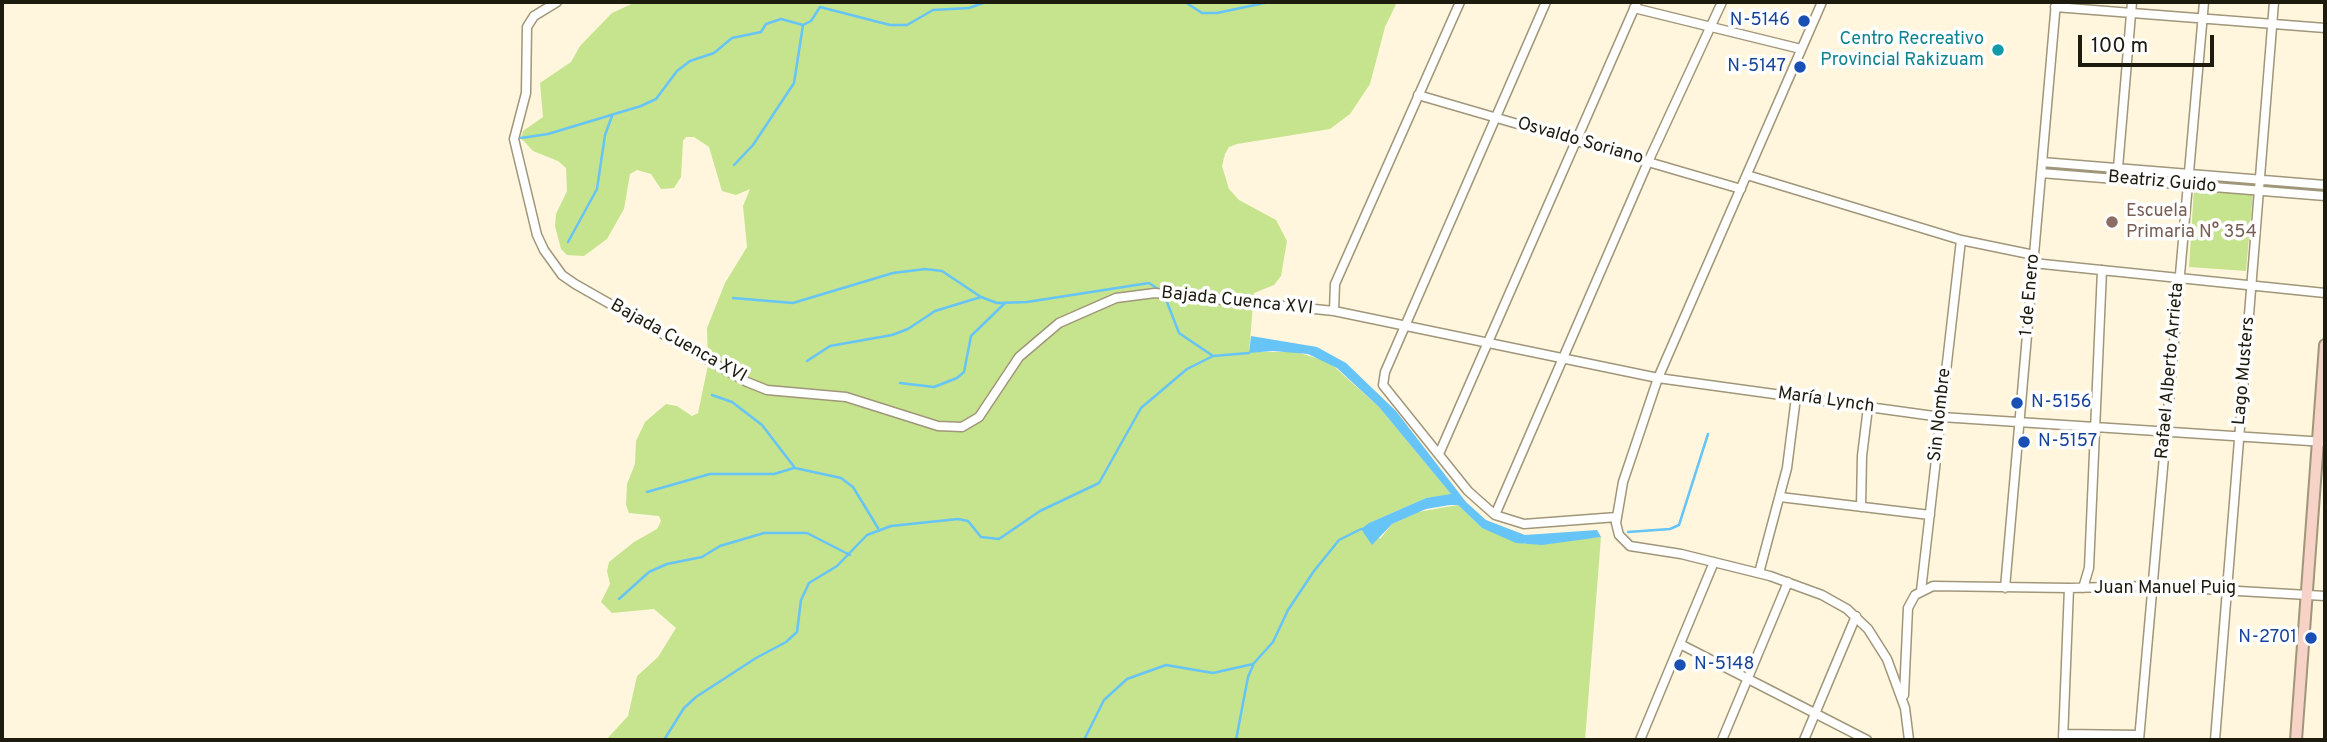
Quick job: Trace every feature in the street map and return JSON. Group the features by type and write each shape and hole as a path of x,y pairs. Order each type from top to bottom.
{"main road":[{"path":"2296,740 2322,442 2325,345"}],"street":[{"name":"Bajada Cuenca XVI","path":"556,2 534,16 527,27 526,93 514,139 537,235 544,250 562,275 575,284 747,382 785,393 846,397 938,426 962,427 979,417 1030,345 1067,318 1115,298 1155,293 1334,311"},
{"path":"1334,311 1335,284 1460,2"},
{"path":"1546,2 1385,372 1383,385 1476,500 1495,514 1524,524 1617,517"},
{"path":"1495,514 1648,162 1722,2"},
{"path":"1822,2 1658,378 1623,482 1617,517 1619,535 1630,546 1759,573 1835,601 1856,616 1868,629 1887,659 1905,708 1909,740"},
{"path":"2118,168 2132,2"},
{"name":"Rafael Alberto Arrieta","path":"2139,738 2204,2"},
{"name":"Lago Musters","path":"2216,740 2274,2"},
{"path":"2056,4 2131,13 2325,28"},
{"name":"1 de Enero","path":"2006,589 2056,4"},
{"path":"1439,454 1635,5 1801,50"},
{"name":"Osvaldo Soriano","path":"1418,95 1741,189"},
{"name":"Beatriz Guido","path":"2042,162 2325,185"},
{"name":"Beatriz Guido","path":"2041,173 2325,197"},
{"path":"1747,175 1961,240 2034,259 2102,270 2325,293"},
{"name":"Sin Nombre","path":"1905,708 1906,616 1911,601 1921,591 1961,240"},
{"path":"2083,588 2089,568 2102,270"},
{"name":"María Lynch","path":"1334,311 1658,378 1941,417 2322,442"},
{"path":"1759,573 1780,497 1796,397"},
{"path":"1861,507 1862,456 1868,407"},
{"path":"1780,497 1930,515"},
{"path":"1640,740 1714,562"},
{"path":"1722,740 1788,582"},
{"path":"1921,591 1940,586 2006,589"},
{"name":"Juan Manuel Puig","path":"2006,589 2152,586 2227,588 2325,596"},
{"path":"2069,589 2063,737 2139,738"},
{"path":"1804,740 1856,616"},
{"path":"1680,644 1867,740"}],"green space":[{"path":"636,2 1397,2 1385,27 1370,84 1350,114 1330,129 1237,144 1229,147 1225,154 1222,166 1229,189 1239,200 1276,220 1287,241 1281,276 1274,285 1254,293 1249,352 1296,352 1329,362 1379,407 1452,495 1426,498 1369,523 1380,539 1392,524 1418,512 1458,505 1482,528 1525,544 1601,537 1585,740 606,740 628,716 637,676 658,657 676,628 654,609 612,613 601,602 610,584 607,571 609,562 634,542 657,529 661,521 659,516 629,513 626,505 627,484 635,464 636,441 645,422 666,404 677,406 692,416 698,413 708,365 707,328 725,283 747,247 743,206 750,189 736,195 722,191 709,147 694,137 686,137 683,141 681,177 674,188 661,189 651,174 637,170 630,174 624,209 607,239 584,256 567,255 561,249 555,226 556,214 567,191 566,168 558,161 533,151 521,138 523,131 543,117 540,83 571,62 580,46 612,13"},
{"path":"2194,188 2253,193 2246,271 2189,267"}],"water":[{"path":"1251,336 1317,347 1346,363 1396,411 1466,502 1486,520 1525,535 1597,530 1601,537 1542,545 1516,543 1482,528 1458,505 1450,505 1426,509 1392,524 1372,545 1361,529 1369,523 1426,498 1451,494 1379,407 1337,368 1308,354 1273,351 1249,353"}],"waterway":[{"path":"521,138 548,134 641,106 656,99 677,71 690,61 714,53 732,38 761,32 766,24 781,19 803,25 811,21 820,7 890,25 907,25 933,10 969,8 986,2"},
{"path":"1185,2 1202,13 1217,13 1269,2"},
{"path":"734,165 753,145 794,83 803,25"},
{"path":"568,242 597,189 605,135 612,116"},
{"path":"733,298 793,303 893,273 925,269 942,271 981,297 997,303 1027,302 1149,283 1161,291"},
{"path":"807,361 830,346 892,335 908,329 935,311 981,297"},
{"path":"1165,297 1179,333 1213,356"},
{"path":"900,383 934,387 957,378 964,372 971,336 1005,303"},
{"path":"664,740 684,708 696,697 786,642 797,632 801,600 809,583 837,566 867,535 891,526 958,519 968,521 981,537 999,539 1040,511 1099,483 1141,408 1187,369 1213,356 1249,353"},
{"path":"712,395 732,402 762,425 795,468 841,478 853,487 878,528"},
{"path":"1628,532 1670,529 1679,525 1708,434"},
{"path":"647,492 710,474 774,474 794,468"},
{"path":"1236,740 1248,677 1254,663 1273,642 1288,610 1314,571 1339,540 1361,529"},
{"path":"619,599 649,572 667,564 702,557 720,546 764,533 807,533 850,555"},
{"path":"1084,740 1104,700 1127,679 1166,665 1213,673 1253,664"}],"place":[{"name":"N-5146","path":"1804,21"},
{"name":"Centro Recreativo Provincial Rakizuam","path":"1998,50"},
{"name":"N-5147","path":"1800,67"},
{"name":"Escuela Primaria N° 354","path":"2112,222"},
{"name":"N-5156","path":"2017,403"},
{"name":"N-5157","path":"2024,442"},
{"name":"N-2701","path":"2311,638"},
{"name":"N-5148","path":"1680,665"}]}
